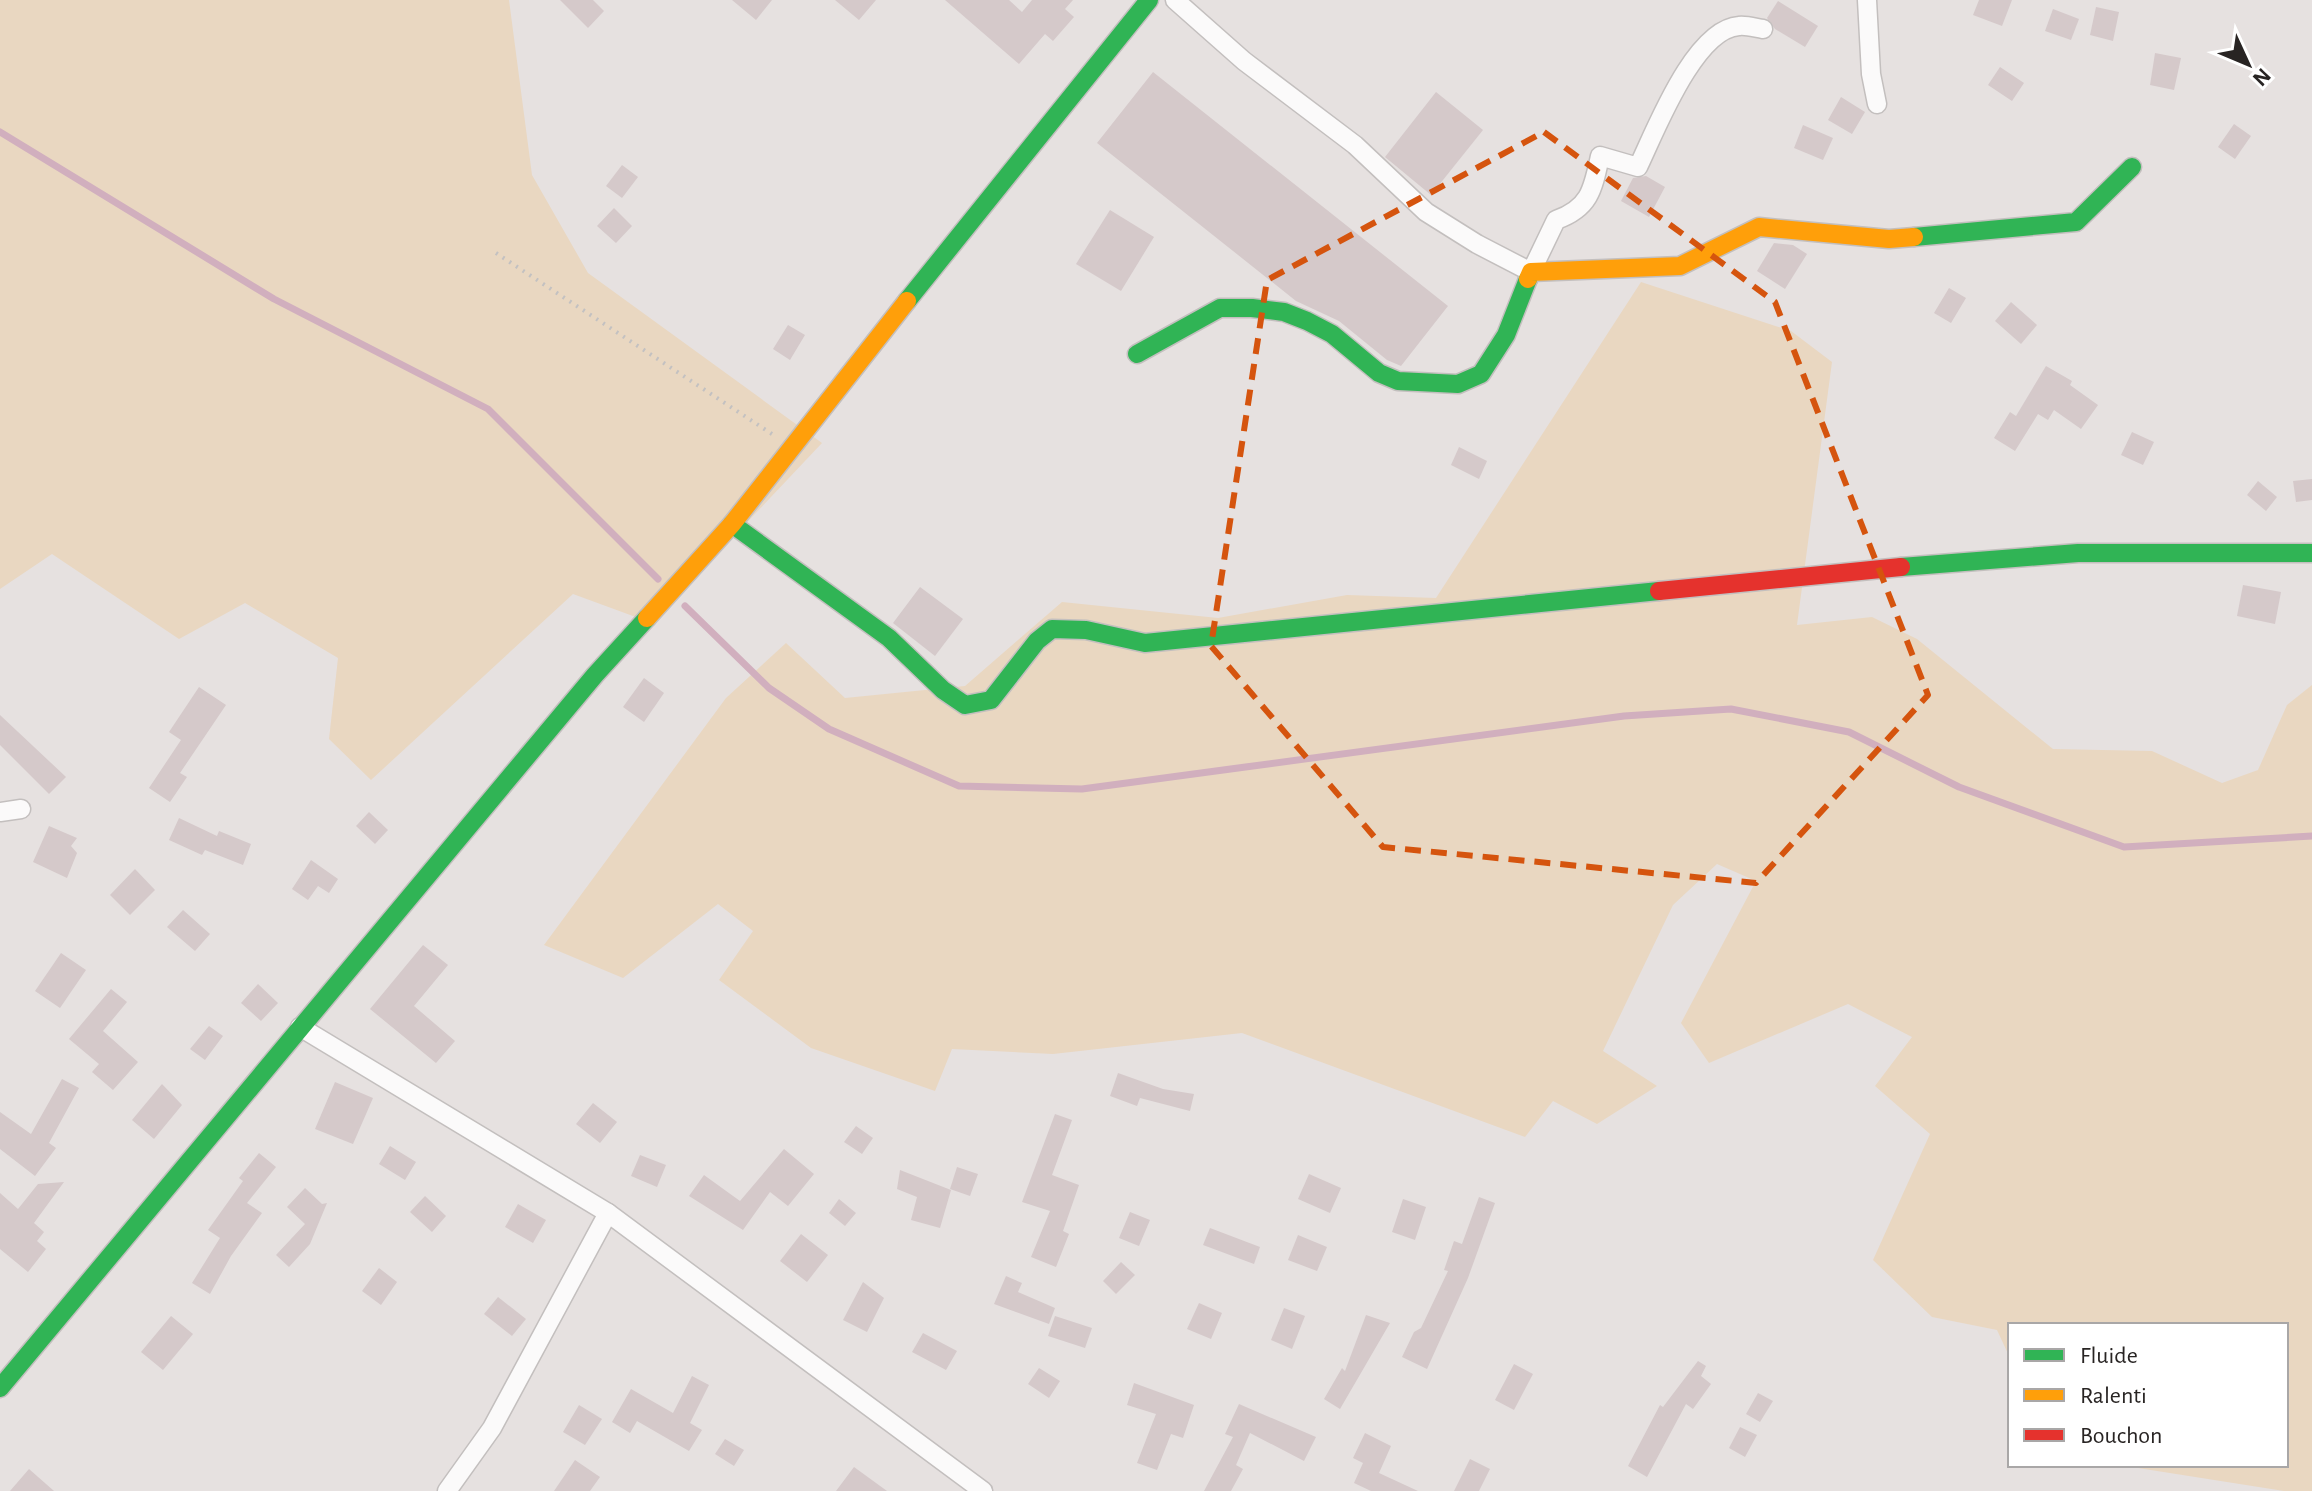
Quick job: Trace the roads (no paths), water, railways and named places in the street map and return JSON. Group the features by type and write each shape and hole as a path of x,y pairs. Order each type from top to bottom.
{"street":[{"path":"0,1388 595,675 732,524 790,446 1149,0"},
{"path":"1175,0 1244,61 1355,145 1426,212 1477,244 1531,272 1680,266 1759,227 1889,239 2076,222 2132,167"},
{"path":"1867,0 1871,74 1877,104"},
{"path":"1137,354 1220,308 1252,308 1284,312 1307,321 1332,334 1379,373 1398,381 1458,384 1481,374 1506,335 1556,220 1576,213 1593,189 1600,156 1638,167 1682,76 1715,37 1737,25 1763,29"},
{"path":"732,524 889,638 943,690 965,705 991,700 1037,641 1052,629 1086,630 1145,643 1545,600 1715,587 1783,577 2078,553 2312,553"},
{"path":"0,812 21,809"},
{"path":"300,1027 608,1213 983,1491"},
{"path":"447,1491 492,1428 608,1213"}],"waterway":[{"path":"0,132 274,299 488,409 658,579"},
{"path":"685,606 769,688 829,729 959,786 1082,789 1624,716 1731,709 1849,732 1959,787 2124,847 2312,836"}]}
